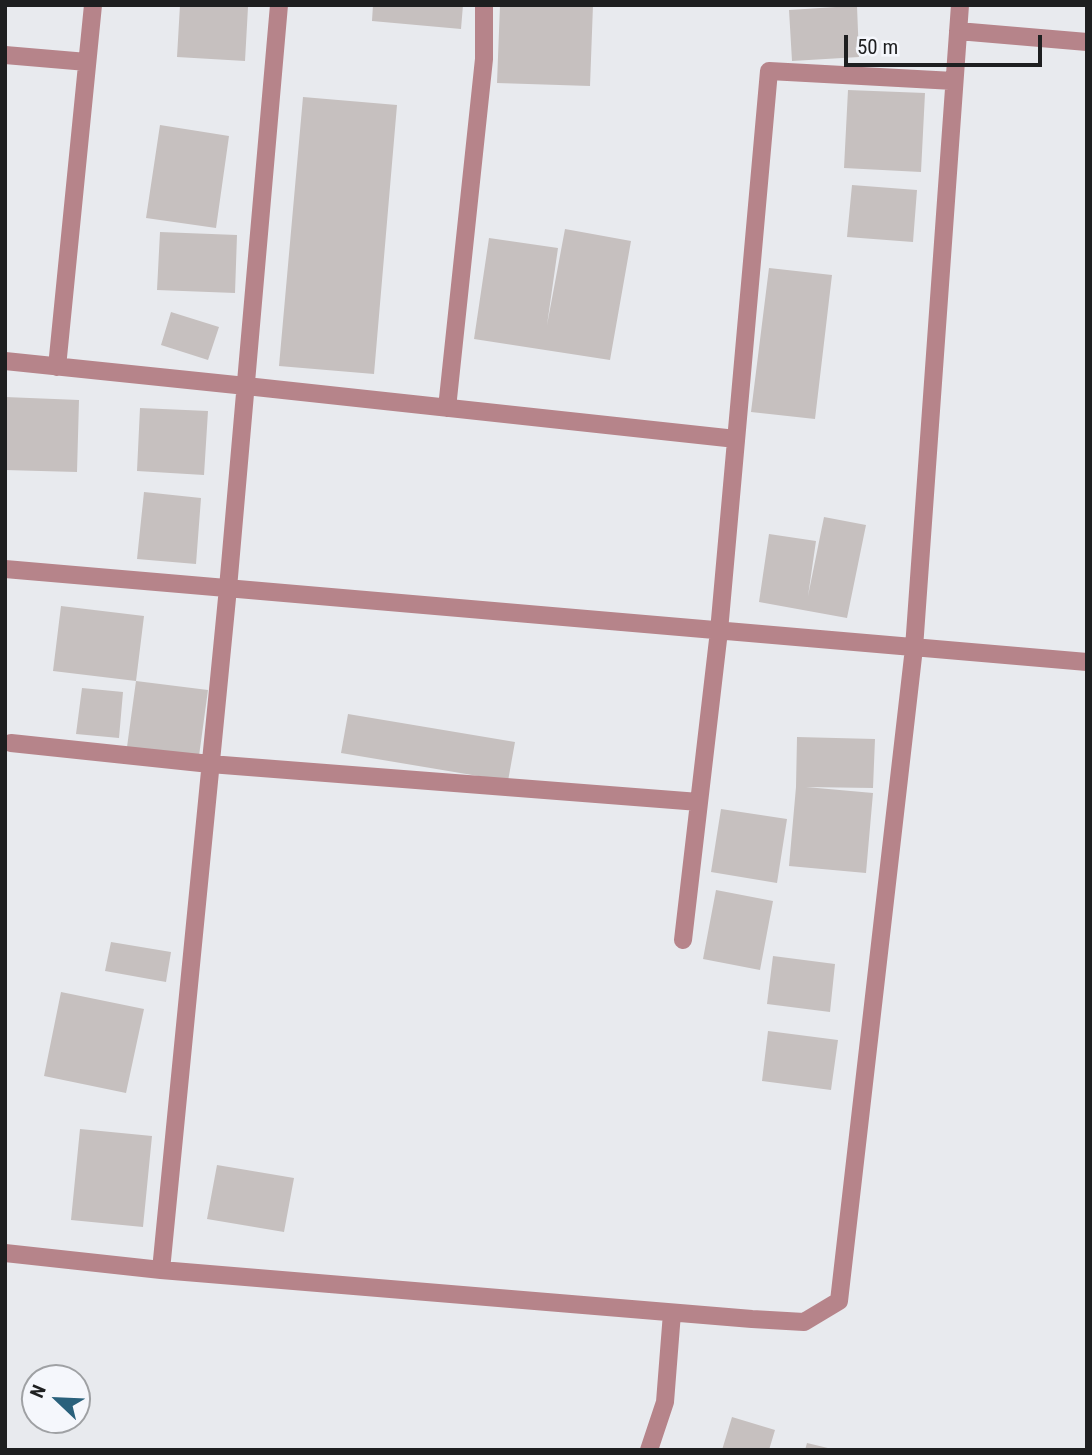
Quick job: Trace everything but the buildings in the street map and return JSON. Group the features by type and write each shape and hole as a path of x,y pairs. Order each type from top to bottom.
{"street":[{"path":"57,367 93,5"},
{"path":"161,1270 228,588 279,5"},
{"path":"447,408 484,59 484,5"},
{"path":"5,1253 161,1270 804,1322 839,1301 914,648 960,5"},
{"path":"958,31 1087,42"},
{"path":"5,55 87,62"},
{"path":"683,940 719,631 769,71 954,81"},
{"path":"5,362 736,439"},
{"path":"5,569 1087,662"},
{"path":"11,743 210,764 699,802"},
{"path":"649,1450 665,1402 672,1313"}]}
